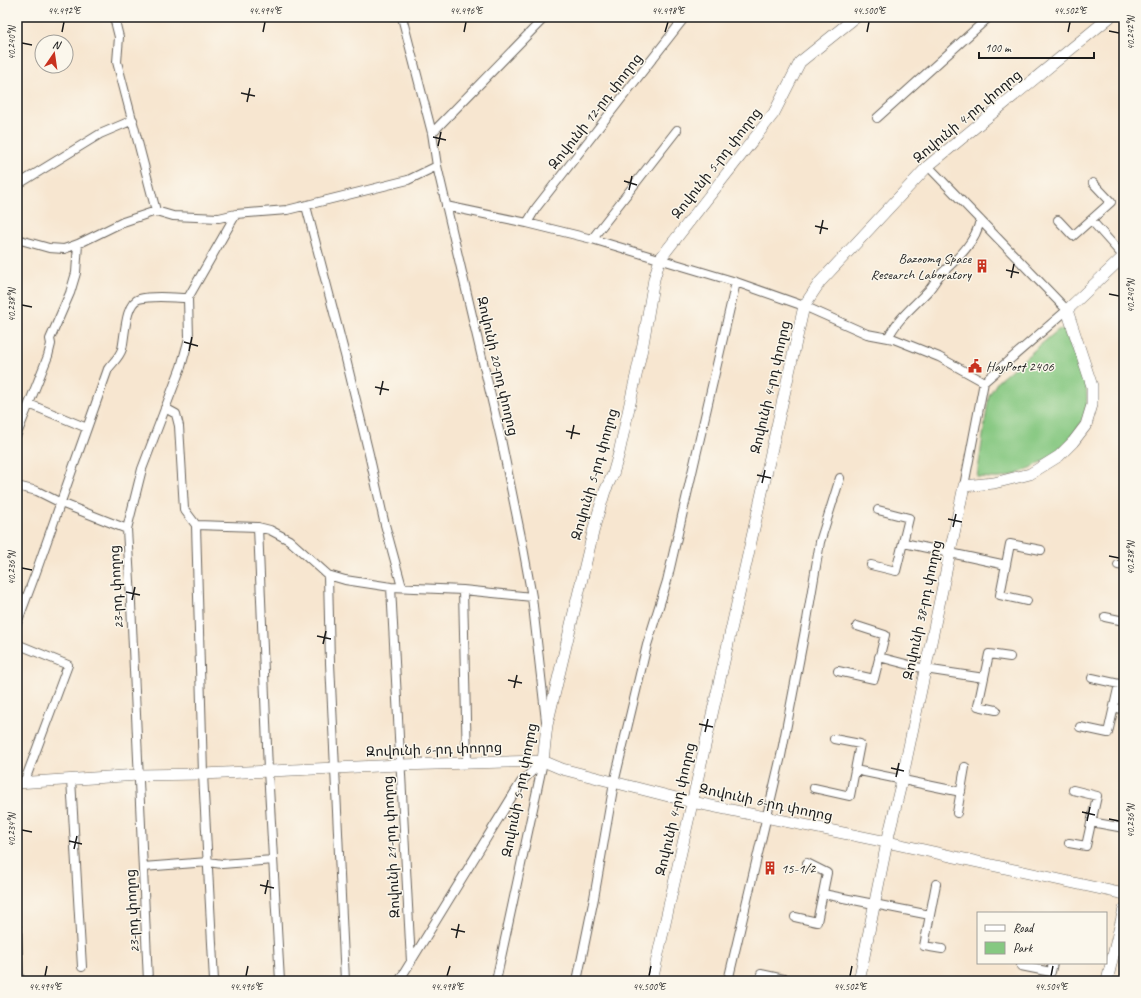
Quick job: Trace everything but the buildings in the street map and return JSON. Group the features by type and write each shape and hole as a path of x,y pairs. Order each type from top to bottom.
{"street":[{"path":"114,17 120,38 117,62 156,211"},
{"name":"Զովունի 20-րդ փողոց","path":"402,17 432,133 437,166 446,206 502,439 532,597 547,725"},
{"path":"432,133 545,17"},
{"name":"Զովունի 12-րդ փողոց","path":"527,223 536,208 685,17"},
{"name":"Զովունի 5-րդ փողոց","path":"496,981 543,761 547,725 595,524 619,453 643,344 654,279 660,259 774,113 800,62 856,17"},
{"path":"877,118 990,17"},
{"name":"Զովունի 4-րդ փողոց","path":"652,981 804,306 820,282 928,166 1110,17"},
{"path":"17,185 100,134 133,120"},
{"path":"592,239 677,130"},
{"path":"17,239 49,248 64,249 78,244 123,222 156,211 172,216 219,218 236,214 287,210 408,180 437,166"},
{"path":"928,166 1067,310 1092,386 1092,405 1086,425 1073,442 1059,456 1030,474 994,483 964,486"},
{"path":"1058,220 1073,236 1111,202 1093,183"},
{"path":"306,206 345,355 384,521 402,588"},
{"path":"446,206 527,223 592,239 736,282 804,306 867,334 894,339 939,357 984,382 1067,310 1124,256 1092,220"},
{"name":"23-րդ փողոց","path":"148,981 127,529 142,469 181,367 188,338 188,298 236,214"},
{"path":"888,338 893,328 902,317 931,288 967,246 979,228 980,220"},
{"path":"17,434 48,356 51,344 50,339 70,293 76,273 78,244"},
{"path":"577,981 594,898 614,783 647,645 667,581 736,282"},
{"path":"17,623 108,369 116,360 122,348 126,323 133,304 138,299 148,297 188,298"},
{"name":"Զովունի 38-րդ փողոց","path":"859,981 887,842 902,780 964,486 984,382"},
{"path":"28,404 87,428"},
{"path":"165,408 176,414 179,426 184,509 196,525 203,774 214,981"},
{"path":"728,981 781,756 806,627 820,542 840,478"},
{"path":"17,486 37,491 61,503 127,529"},
{"path":"870,565 896,571 909,518 878,510"},
{"path":"196,525 258,526 270,530 289,540 328,575 345,580 402,588 463,590 532,597"},
{"path":"258,526 268,770 280,981"},
{"path":"904,542 1006,565"},
{"path":"1027,601 1000,595 1010,544 1041,550"},
{"path":"328,575 334,767 345,981"},
{"name":"Զովունի 21-րդ փողոց","path":"391,587 411,962"},
{"path":"463,590 467,762"},
{"path":"1105,617 1124,621"},
{"path":"838,671 874,679 885,634 857,626"},
{"path":"17,644 68,665 20,783"},
{"path":"996,710 978,706 989,654 1010,657"},
{"path":"879,657 925,669 984,678"},
{"path":"1080,727 1108,733 1119,684 1092,678"},
{"path":"1114,708 1124,710"},
{"path":"814,788 850,796 860,744 834,739"},
{"path":"400,981 521,782 543,761"},
{"name":"Զովունի 6-րդ փողոց","path":"20,783 138,775 203,774 400,764 543,761 562,769 692,802 887,842 1124,894"},
{"path":"957,813 965,767"},
{"path":"855,770 961,792"},
{"path":"71,779 82,967"},
{"path":"1069,843 1086,846 1097,796 1073,790"},
{"path":"1092,822 1124,828"},
{"path":"143,867 208,862 222,864 273,860"},
{"path":"795,917 817,922 827,872 807,863"},
{"path":"936,884 924,946 942,949"},
{"path":"823,894 930,915"},
{"path":"1108,981 1110,956 1124,909"},
{"path":"17,928 19,981"},
{"path":"1021,966 1051,972 1053,964"},
{"path":"761,974 793,981"}],"green space":[{"path":"1063,329 1079,362 1085,379 1087,398 1085,412 1079,426 1070,439 1058,450 1030,468 1001,478 977,477 989,395 998,381 1058,330"}],"place":[{"name":"Bazoomq Space Research Laboratory","path":"982,266"},
{"name":"HayPost 2406","path":"975,366"},
{"name":"15-1/2","path":"770,868"}]}
